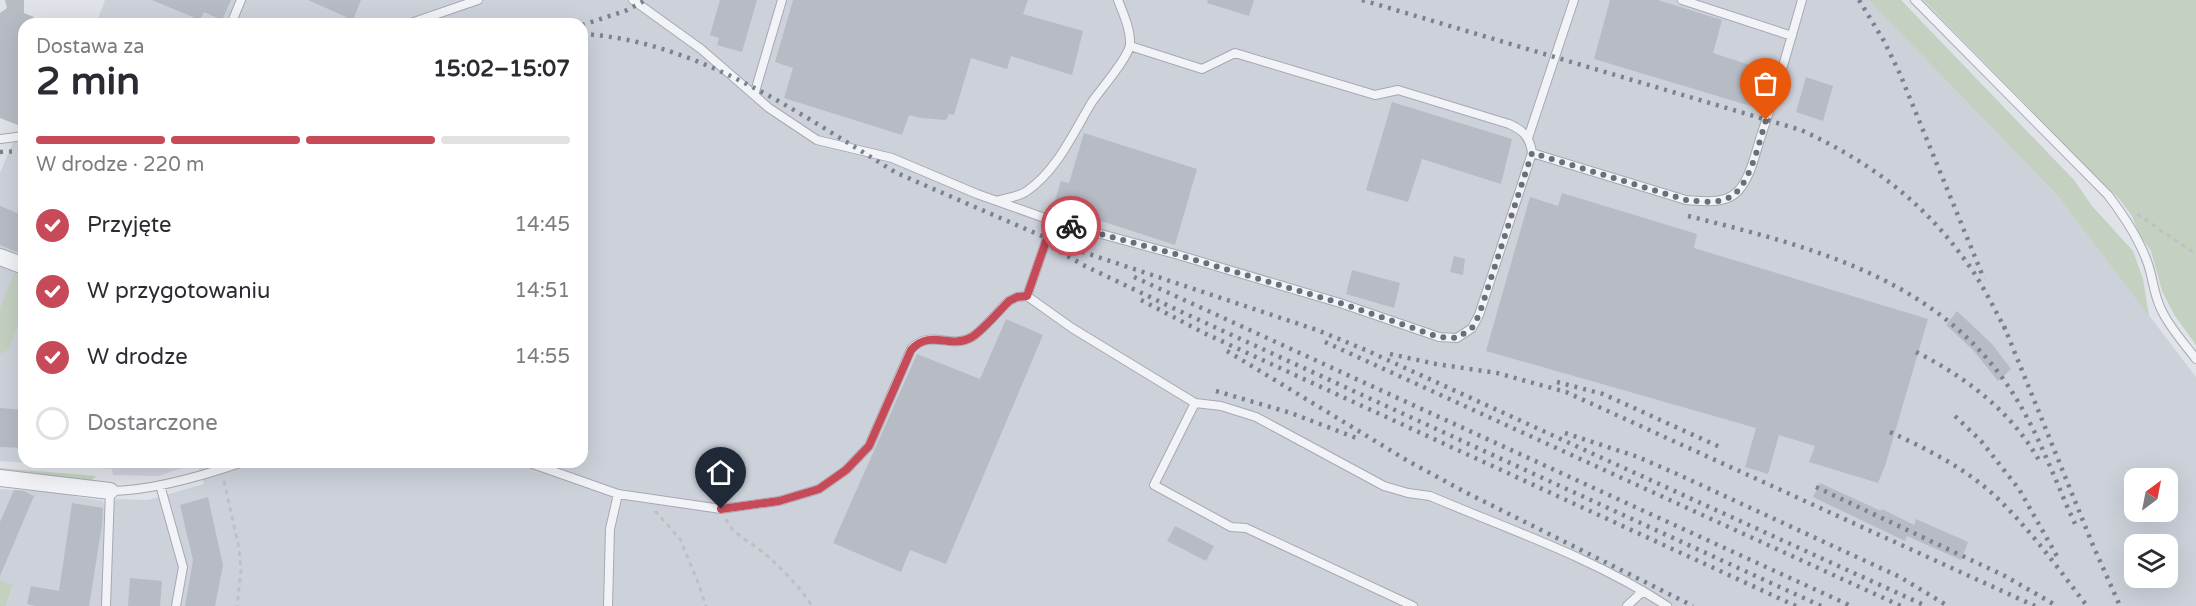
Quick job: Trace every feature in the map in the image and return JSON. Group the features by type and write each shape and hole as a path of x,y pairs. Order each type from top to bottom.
{"street":[{"path":"0,256 18,264"},
{"path":"0,478 110,491"}],"lane":[{"path":"234,18 242,0"},
{"path":"426,18 478,0"},
{"path":"633,0 701,49 769,108 817,140 892,158 996,201 1053,221 1340,303 1439,337 1457,338 1472,328 1479,315 1532,153 1528,138 1521,129 1398,90 1375,95 1234,53 1202,69 1130,46"},
{"path":"754,95 782,0"},
{"path":"996,201 1025,193 1047,173 1071,140 1092,102 1130,46 1128,26 1118,0"},
{"path":"1528,138 1574,0"},
{"path":"1683,0 1792,36"},
{"path":"1532,153 1686,200 1708,202 1727,199 1738,191 1749,172 1802,0"},
{"path":"1915,0 2108,195 2123,215 2147,261 2161,309 2196,359"},
{"path":"0,139 18,137"},
{"path":"1027,296 1053,221"},
{"path":"544,468 618,494 721,509 779,501 819,489 846,470 869,446 911,350 919,341 932,339 956,342 972,337 1009,301 1027,296 1072,328 1195,403 1221,406 1256,417 1384,486 1430,496 1565,551 1643,591 1666,606"},
{"path":"1195,403 1154,485 1231,527 1246,528 1413,606"},
{"path":"106,606 110,491 142,489 226,468"},
{"path":"160,485 183,567 176,606"},
{"path":"609,606 610,530 618,494"},
{"path":"1627,606 1643,591"}],"path":[{"path":"2130,210 2196,254"},
{"path":"221,470 241,571 237,606"},
{"path":"641,497 680,539 706,606"},
{"path":"721,509 730,528 767,557 795,584 812,606"}],"shaded area":[{"path":"105,0 1868,0 2058,196 2196,377 2196,606 6,606 13,586 0,580 0,489 50,492 103,501 105,508 117,499 148,500 204,484 199,468 588,468 588,18 98,18"},
{"path":"18,130 18,256 0,248 0,173"},
{"path":"0,262 18,270 18,462 0,461"},
{"path":"98,468 182,468 158,476 113,475 112,469"}],"green space":[{"path":"1868,0 1901,0 2074,180 2092,206 2133,251 2143,279 2149,316 2058,196"},
{"path":"1923,0 2196,0 2196,345 2167,301 2151,251 2139,234 2132,216 2120,200"},
{"path":"16,268 18,269 18,325 8,350 0,354 0,308"},
{"path":"0,468 96,476 92,480 0,473"},
{"path":"0,580 13,585 6,606 0,606"}],"building":[{"path":"5,0 24,0 24,13 34,17 18,18 18,125 0,118 0,13 7,8"},
{"path":"152,0 231,0 223,18 204,12 201,18 195,18"},
{"path":"308,0 361,0 354,18 348,18"},
{"path":"720,0 757,0 742,52 717,45 719,38 710,35"},
{"path":"793,0 1028,0 1023,14 1083,31 1072,75 1011,56 1007,69 971,58 954,115 949,114 946,120 909,115 902,135 784,98 793,68 775,62"},
{"path":"1208,0 1254,0 1249,16 1207,3"},
{"path":"1610,0 1658,0 1722,20 1713,53 1765,70 1754,107 1594,59"},
{"path":"1806,77 1833,86 1823,121 1796,112"},
{"path":"1392,102 1512,139 1501,184 1422,159 1408,202 1366,190"},
{"path":"1084,133 1197,169 1175,245 1074,212 1073,217 1052,210 1061,181 1069,183"},
{"path":"1562,193 1697,234 1694,248 1928,319 1878,483 1809,462 1815,446 1779,435 1768,474 1745,467 1756,428 1486,351 1530,197 1558,206"},
{"path":"0,206 18,214 18,252 0,245"},
{"path":"1454,256 1465,259 1463,275 1450,272"},
{"path":"1352,270 1400,283 1394,308 1346,294"},
{"path":"1957,311 1992,344 2011,369 1998,381 1973,350 1946,325"},
{"path":"1006,319 1043,335 946,564 910,550 901,572 833,543 917,354 980,379"},
{"path":"0,408 18,410 18,448 0,447"},
{"path":"1820,483 1914,525 1916,519 1968,542 1961,560 1907,536 1905,541 1813,497"},
{"path":"14,490 24,491 34,496 0,576 0,522"},
{"path":"208,497 223,565 215,606 185,606 193,560 180,505"},
{"path":"72,503 103,508 89,606 27,604 31,586 59,591"},
{"path":"1175,526 1214,546 1206,561 1167,541"},
{"path":"130,578 162,581 160,606 128,606"}],"railway":[{"path":"588,23 625,11 646,0"},
{"path":"1362,0 1801,130 1825,142 1848,154 1890,182 1928,216 1969,265 2006,331"},
{"path":"1859,0 1884,41 1900,74 1984,279"},
{"path":"588,35 624,39 666,50 706,65 784,104 895,172 915,181 1065,246 1317,330 1368,351 1926,606"},
{"path":"0,152 18,151"},
{"path":"1688,216 1822,254 1904,291 1942,316 1976,346 2017,400 2036,435 2076,526"},
{"path":"1052,247 1083,265 1171,307 1821,606"},
{"path":"1134,277 1851,606"},
{"path":"1141,300 1204,333 1796,606"},
{"path":"2004,326 2120,606"},
{"path":"1325,342 1901,606"},
{"path":"1227,351 1408,461 1693,606"},
{"path":"1916,352 1953,373 2002,412 2029,444 2040,462"},
{"path":"1390,354 1436,364 1497,373 1566,392 2035,606"},
{"path":"1557,382 1603,394 1722,448"},
{"path":"1216,391 1291,413 1359,439"},
{"path":"1955,416 1981,441 2019,489 2058,558"},
{"path":"1890,432 1932,452 1995,496 2032,535 2087,606"},
{"path":"1565,433 1638,457 1677,474 1900,577 1948,606"},
{"path":"1816,487 2005,576 2057,606"}],"way so far":[{"path":"1071,226 1340,303 1439,337 1457,338 1472,328 1479,315 1532,153 1686,200 1708,202 1727,199 1738,191 1749,172 1766,120"}],"route":[{"path":"721,509 779,501 819,489 846,470 869,446 911,350 919,341 932,339 956,342 972,337 1009,301 1027,296 1053,221 1071,226"}]}
